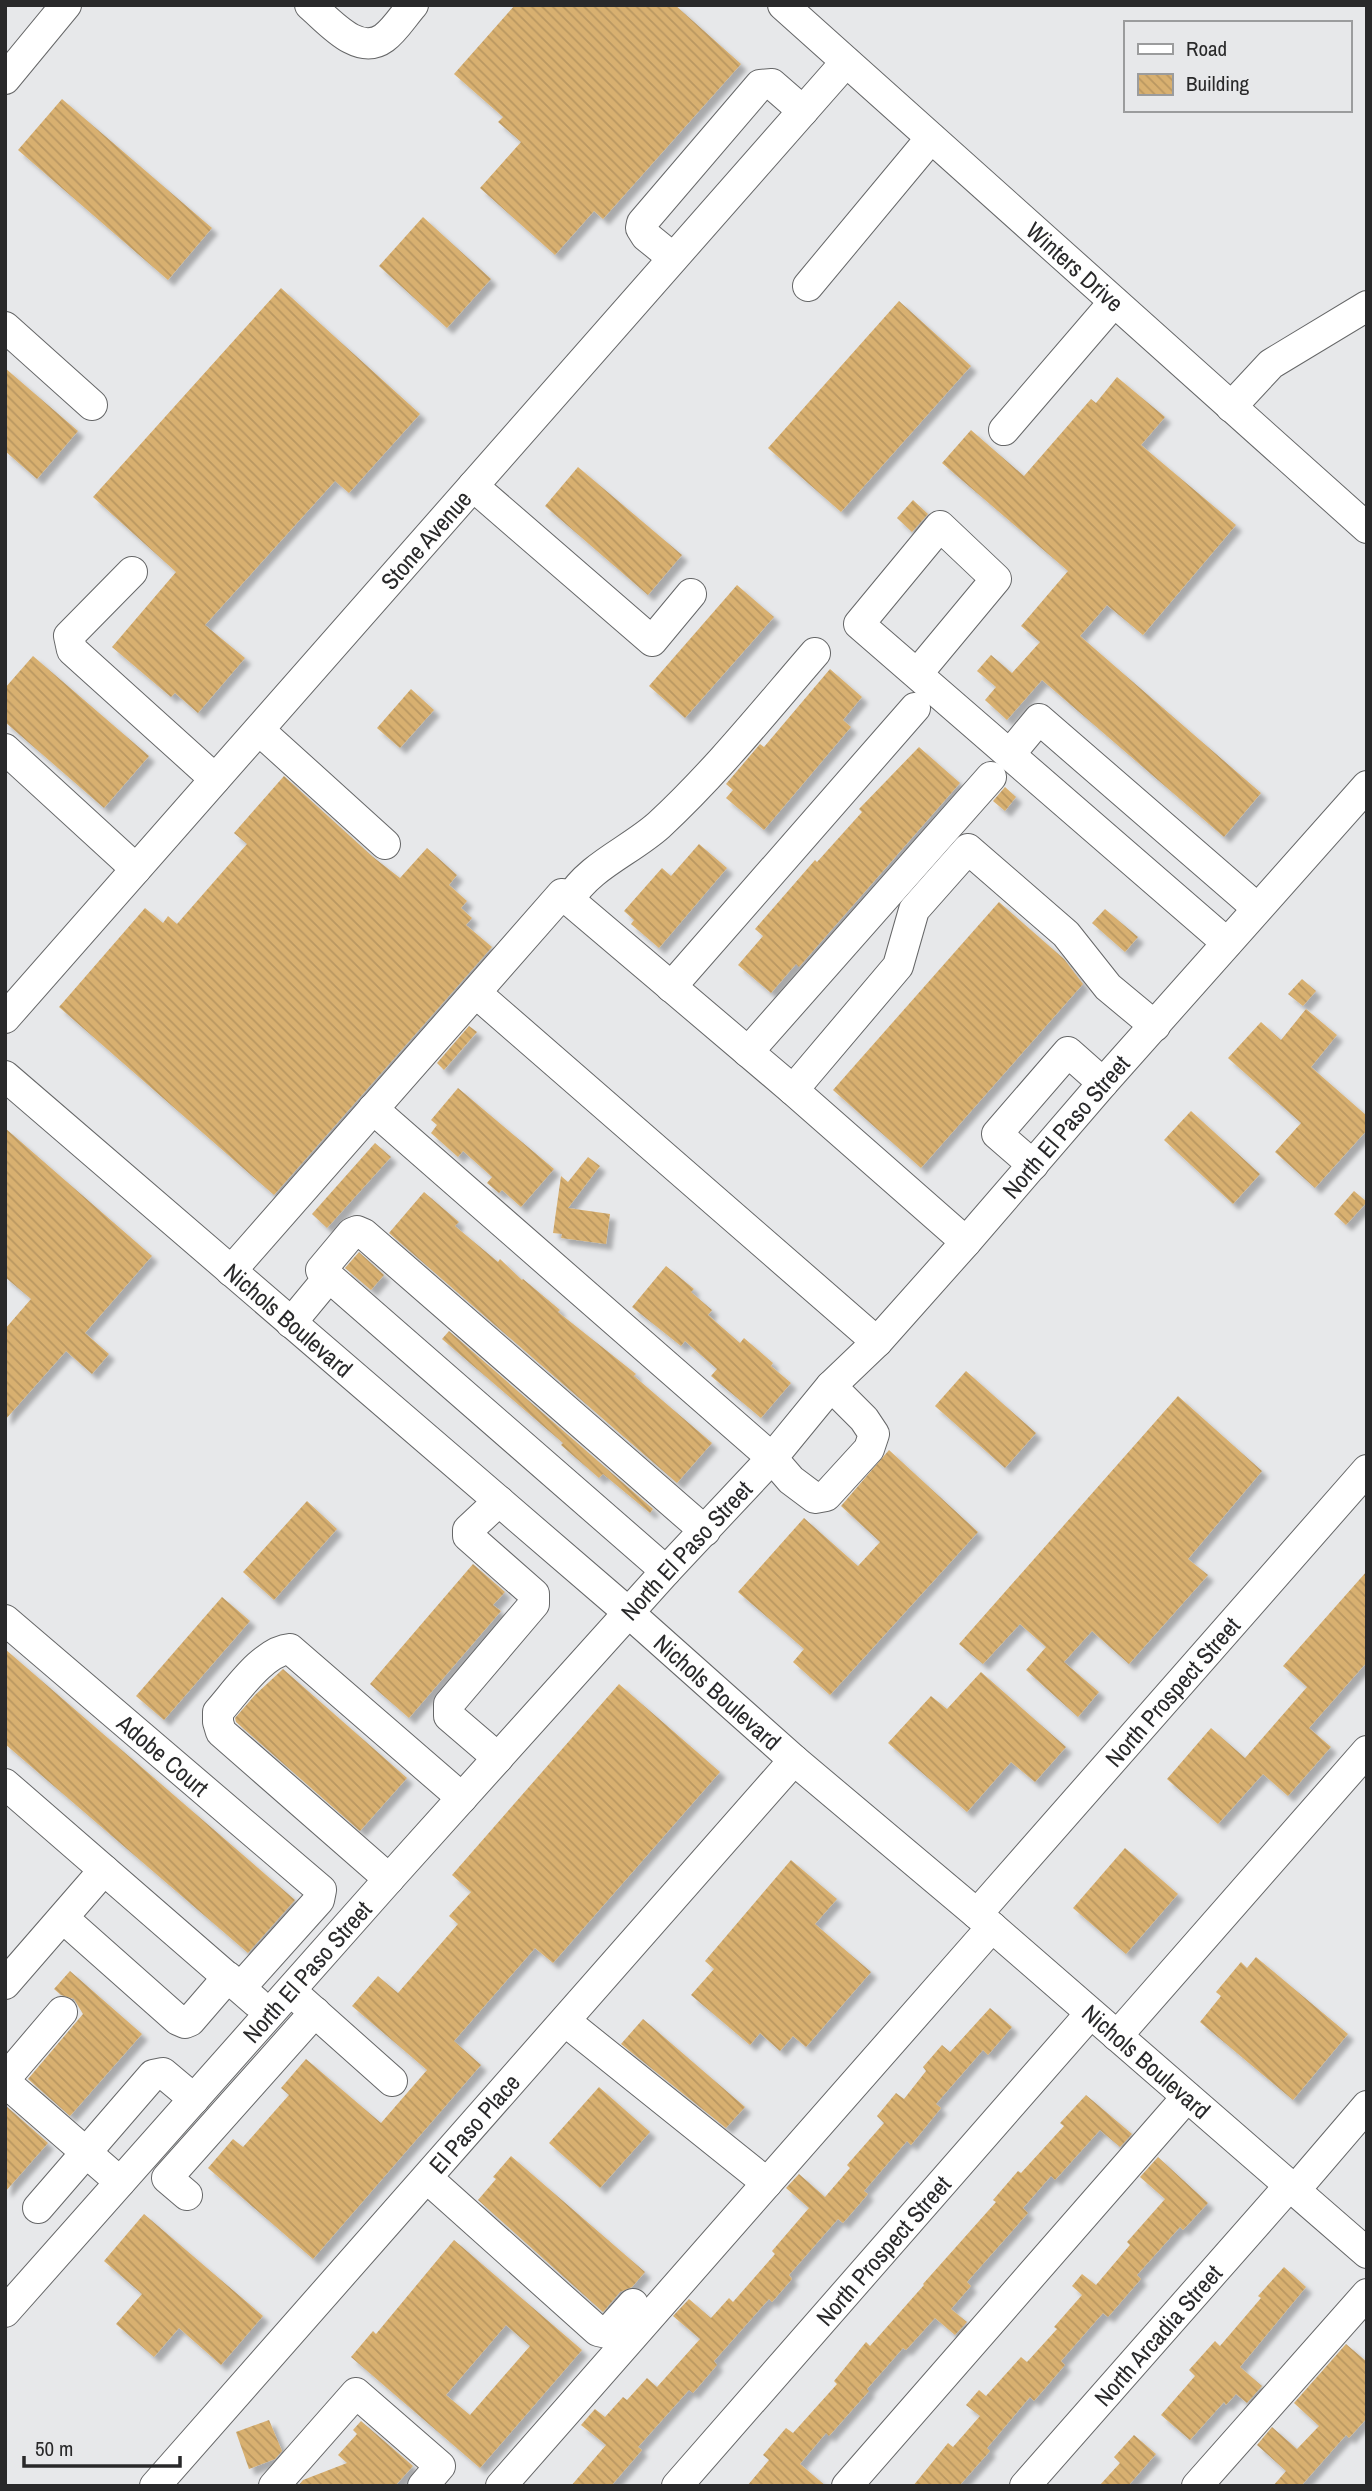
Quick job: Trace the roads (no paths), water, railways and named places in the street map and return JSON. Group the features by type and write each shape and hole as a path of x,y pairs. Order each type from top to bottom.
{"street":[{"path":"5,79 65,5"},
{"path":"310,5 351,39 370,44 384,38 413,5"},
{"name":"Winters Drive","path":"783,5 1367,528"},
{"name":"Stone Avenue","path":"5,1018 846,62"},
{"path":"673,258 646,236 642,223 760,85 772,84 803,111"},
{"path":"808,286 931,138"},
{"path":"1004,430 1114,302"},
{"path":"1231,407 1271,364 1367,306"},
{"path":"5,327 92,405"},
{"path":"473,486 652,641 691,594"},
{"path":"917,674 996,579 940,526 859,624 1227,943"},
{"path":"132,572 69,636 72,650 215,779"},
{"path":"569,900 578,884 658,826 717,767 815,653"},
{"path":"671,986 915,708"},
{"path":"1010,754 1039,719 1257,908"},
{"path":"259,730 385,844"},
{"path":"5,749 136,869"},
{"path":"748,1052 991,777"},
{"name":"North El Paso Street","path":"5,2312 462,1798 666,1571 772,1458 831,1386 877,1342 1367,786"},
{"path":"793,1090 898,966 914,910 968,849 1066,934 1108,987 1155,1026"},
{"path":"231,1271 562,894 793,1090 966,1242"},
{"path":"476,993 877,1342"},
{"path":"1033,1166 997,1134 1068,1052 1103,1083"},
{"name":"Nichols Boulevard","path":"5,1076 1367,2253"},
{"path":"373,1109 815,1498 826,1496 869,1449 874,1434 864,1419 831,1386"},
{"path":"666,1571 321,1270 352,1233 357,1231 364,1234 705,1531"},
{"path":"291,1322 329,1276"},
{"name":"North Prospect Street","path":"501,2486 767,2183 1367,1470"},
{"path":"498,1758 449,1716 449,1704 534,1604 534,1594 468,1536 468,1530 499,1501"},
{"name":"Adobe Court","path":"5,1620 321,1890 318,1900 235,1982"},
{"path":"389,1880 221,1732 218,1712 268,1657 290,1649 462,1798"},
{"path":"1116,2036 1367,1751"},
{"name":"El Paso Place","path":"155,2486 794,1760"},
{"path":"5,1784 269,2014"},
{"path":"5,1984 104,1870"},
{"path":"62,1918 178,2020 190,2021 235,1982"},
{"path":"290,1990 392,2081"},
{"path":"62,2012 5,2080 120,2182"},
{"path":"141,2158 177,2186 315,2012"},
{"name":"North Prospect Street","path":"677,2486 1090,2014"},
{"path":"565,2021 767,2183"},
{"path":"38,2208 153,2075 163,2073 194,2099"},
{"path":"847,2486 1187,2097"},
{"name":"North Arcadia Street","path":"1026,2486 1367,2106"},
{"path":"426,2178 598,2331 607,2333 633,2304"},
{"path":"1197,2486 1367,2294"},
{"path":"274,2486 356,2393 432,2476"}]}
